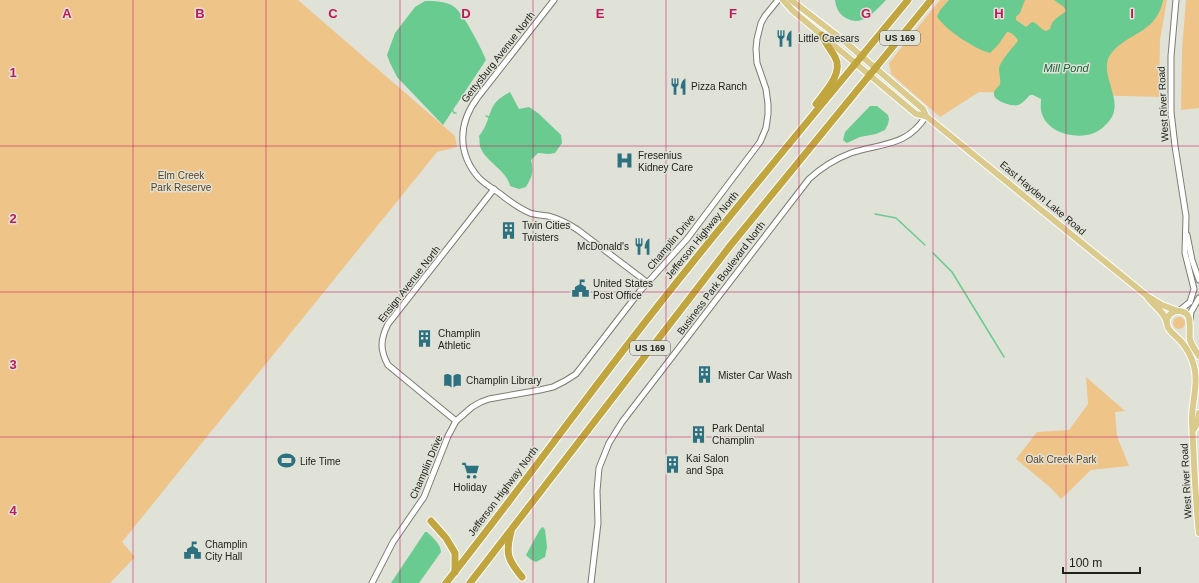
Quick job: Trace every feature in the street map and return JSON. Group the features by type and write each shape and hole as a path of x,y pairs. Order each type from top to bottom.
{"highway":[{"name":"Jefferson Highway North","path":"446,583 568,421 637,333 797,133 908,0"},
{"name":"US 169","path":"470,583 730,246 932,0"},
{"path":"797,133 836,74 838,66 836,58 822,36"},
{"path":"431,521 446,538 455,553 455,572"},
{"path":"512,527 508,545 508,557 522,577"}],"main road":[{"name":"East Hayden Lake Road","path":"783,0 793,12 869,76 916,114 926,116"},
{"name":"East Hayden Lake Road","path":"791,0 812,15 862,56 923,109 926,116 1147,296 1162,305 1178,311"},
{"name":"East Hayden Lake Road","path":"1147,296 1154,306 1164,315 1167,323"},
{"path":"1189,328 1183,334 1173,333 1168,329 1167,323 1169,316 1178,311 1185,313 1190,321 1190,340 1199,356"},
{"name":"West River Road","path":"1173,333 1187,349 1195,370 1196,382 1192,420 1194,429 1194,468 1199,532"},
{"name":"West River Road","path":"1194,429 1197,424 1199,413"}],"street":[{"name":"Gettysburg Avenue North","path":"554,0 472,104 465,118 463,133 463,143 466,155 474,172 515,206 531,213 548,216 566,223 578,230 648,284"},
{"name":"Champlin Drive","path":"372,583 393,542 424,497 448,436 456,421 472,407 489,399 553,387 576,374 691,233 760,142 766,128 768,104 766,88 757,63 757,38 761,23 778,0"},
{"name":"West River Road","path":"1176,0 1171,56 1171,112 1184,203 1186,230 1185,253 1194,289 1190,302 1178,311"},
{"name":"Business Park Boulevard North","path":"591,583 598,523 597,496 599,468 609,443 622,422 809,179 826,165 852,152 891,144 902,139 917,128 926,116"},
{"name":"Ensign Avenue North","path":"456,421 388,366 381,347 384,332 388,324 494,189"},
{"name":"West River Road","path":"1186,230 1192,260 1199,280"},
{"path":"1190,321 1191,312 1199,298"}],"green space":[{"name":"Elm Creek Park Reserve","path":"0,0 298,0 455,136 457,147 437,152 122,542 135,557 110,583 0,583"},
{"path":"940,0 1167,0 1160,40 1159,97 979,92 940,117 891,74 889,63"},
{"path":"1186,0 1199,0 1199,108 1181,110 1182,50"},
{"path":"1177,317 1181,317 1185,323 1181,329 1177,329 1173,325 1173,321"},
{"name":"Oak Creek Park","path":"1086,377 1125,411 1115,412 1117,436 1129,466 1091,470 1061,499 1051,488 1016,459 1037,432 1069,430 1088,404"}],"water":[{"path":"835,0 886,0 868,17 863,20 852,21 841,15"},
{"name":"Mill Pond","path":"949,0 1025,0 1020,13 1016,17 1016,20 1026,27 1032,22 1046,31 1050,29 1054,20 1066,11 1064,7 1054,0 1163,0 1160,11 1148,27 1124,42 1110,55 1107,62 1107,70 1115,104 1114,113 1110,120 1103,128 1096,132 1079,136 1064,133 1050,126 1045,121 1042,114 1041,99 1033,95 1030,95 1018,105 1004,103 995,97 994,92 1000,84 1000,66 1007,54 1018,41 1015,36 1007,32 990,53 969,44 954,34 937,16"},
{"path":"425,1 436,1 453,6 462,15 486,60 443,125 397,77 387,55 395,33 415,7"},
{"path":"510,92 519,109 529,107 538,113 561,135 562,143 555,153 538,153 531,160 532,174 530,180 526,187 519,189 510,186 505,175 482,151 479,136 487,123 490,112 496,102"},
{"path":"870,106 877,106 888,115 888,124 885,130 876,134 860,137 847,143 843,140 845,132"},
{"path":"542,527 545,530 547,547 545,557 536,562 526,555"},
{"path":"425,532 427,532 440,546 441,552 419,583 391,583"}],"waterway":[{"path":"452,109 454,113 456,113"},
{"path":"875,214 896,218 925,245"},
{"path":"933,253 952,272 1004,357"}],"place":[{"name":"Little Caesars","path":"785,38"},
{"name":"Pizza Ranch","path":"678,86"},
{"name":"Fresenius Kidney Care","path":"625,161"},
{"name":"Twin Cities Twisters","path":"509,231"},
{"name":"McDonald's","path":"642,246"},
{"name":"United States Post Office","path":"580,289"},
{"name":"Champlin Athletic","path":"425,339"},
{"name":"Mister Car Wash","path":"705,375"},
{"name":"Champlin Library","path":"453,380"},
{"name":"Park Dental Champlin","path":"699,434"},
{"name":"Life Time","path":"287,461"},
{"name":"Kai Salon and Spa","path":"673,464"},
{"name":"Holiday","path":"470,470"},
{"name":"Champlin City Hall","path":"192,550"}]}
